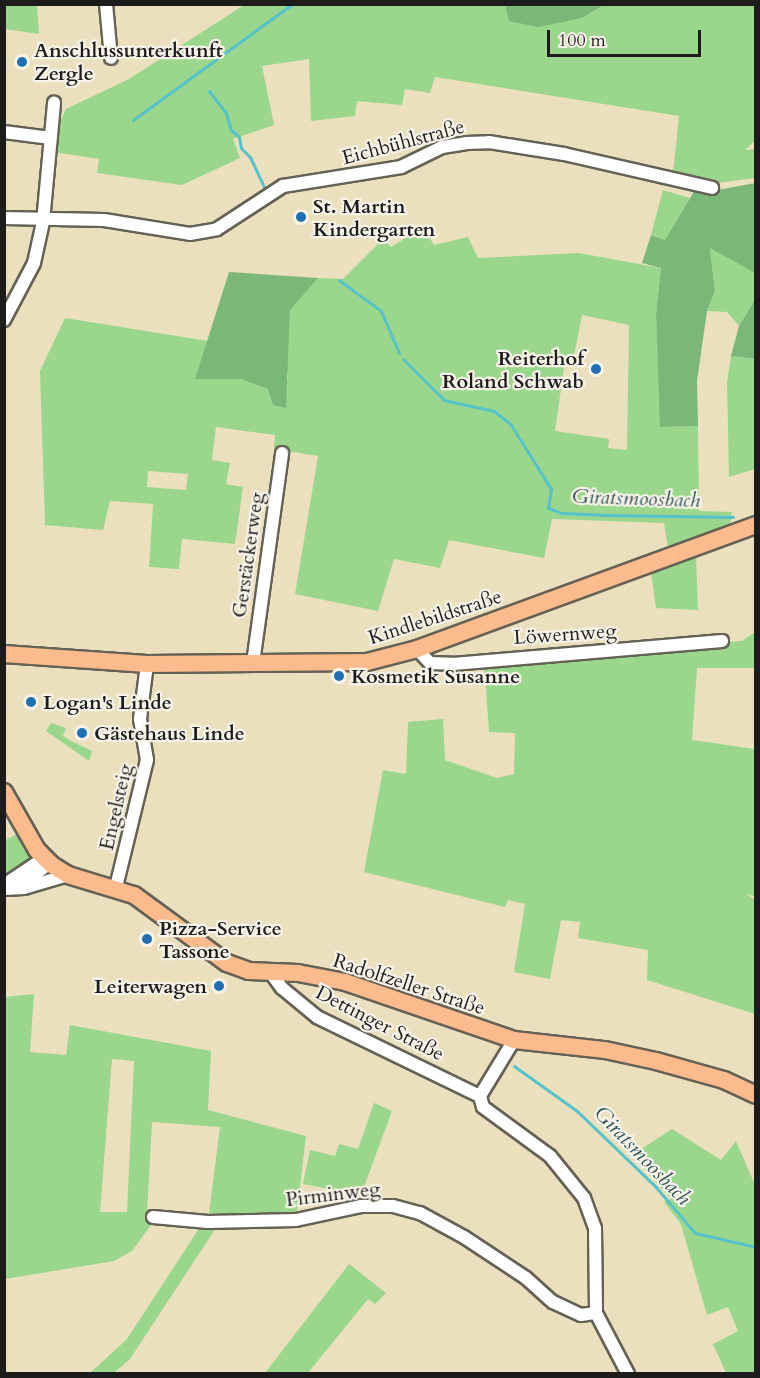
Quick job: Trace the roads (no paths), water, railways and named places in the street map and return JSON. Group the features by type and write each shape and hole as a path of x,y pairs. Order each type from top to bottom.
{"main road":[{"name":"Kindlebildstraße","path":"4,654 147,664 367,662 417,650 756,525"},
{"name":"Radolfzeller Straße","path":"6,796 47,861 68,875 116,887 149,904 227,963 249,971 298,973 345,982 514,1040 605,1050 656,1060 724,1080 756,1095"}],"street":[{"path":"106,4 111,58"},
{"path":"4,320 34,263 43,222 54,103"},
{"path":"4,132 51,138"},
{"name":"Eichbühlstraße","path":"4,218 43,222 105,220 173,234 217,229 283,186 401,167 442,147 466,142 489,142 564,154 712,188"},
{"name":"Gerstäckerweg","path":"253,663 282,453"},
{"name":"Löwernweg","path":"417,650 430,663 453,664 722,641"},
{"name":"Engelsteig","path":"116,887 147,760 140,719 147,664"},
{"path":"6,887 47,861"},
{"path":"6,887 24,888 68,875"},
{"name":"Dettinger Straße","path":"271,973 282,988 318,1017 480,1096 483,1107 550,1156 584,1197 595,1228 596,1313 628,1374"},
{"path":"480,1096 514,1040"},
{"name":"Pirminweg","path":"153,1218 208,1222 296,1220 361,1206 393,1206 420,1213 464,1237 526,1278 553,1302 581,1315 596,1313"}],"waterway":[{"path":"133,120 292,4"},
{"name":"Giratsmoosbach","path":"209,91 226,113 231,130 239,137 241,148 250,157 266,191"},
{"name":"Giratsmoosbach","path":"339,280 381,311 399,353"},
{"name":"Giratsmoosbach","path":"403,359 444,400 494,411 511,425 551,489 548,508 562,513 733,517"},
{"name":"Giratsmoosbach","path":"514,1066 577,1111 655,1186 695,1233 756,1247"}],"place":[{"name":"Anschlussunterkunft Zergle","path":"22,62"},
{"name":"St. Martin Kindergarten","path":"301,217"},
{"name":"Reiterhof Roland Schwab","path":"596,369"},
{"name":"Kosmetik Susanne","path":"339,676"},
{"name":"Logan's Linde","path":"31,702"},
{"name":"Gästehaus Linde","path":"82,733"},
{"name":"Pizza-Service Tassone","path":"147,939"},
{"name":"Leiterwagen","path":"219,986"}]}
